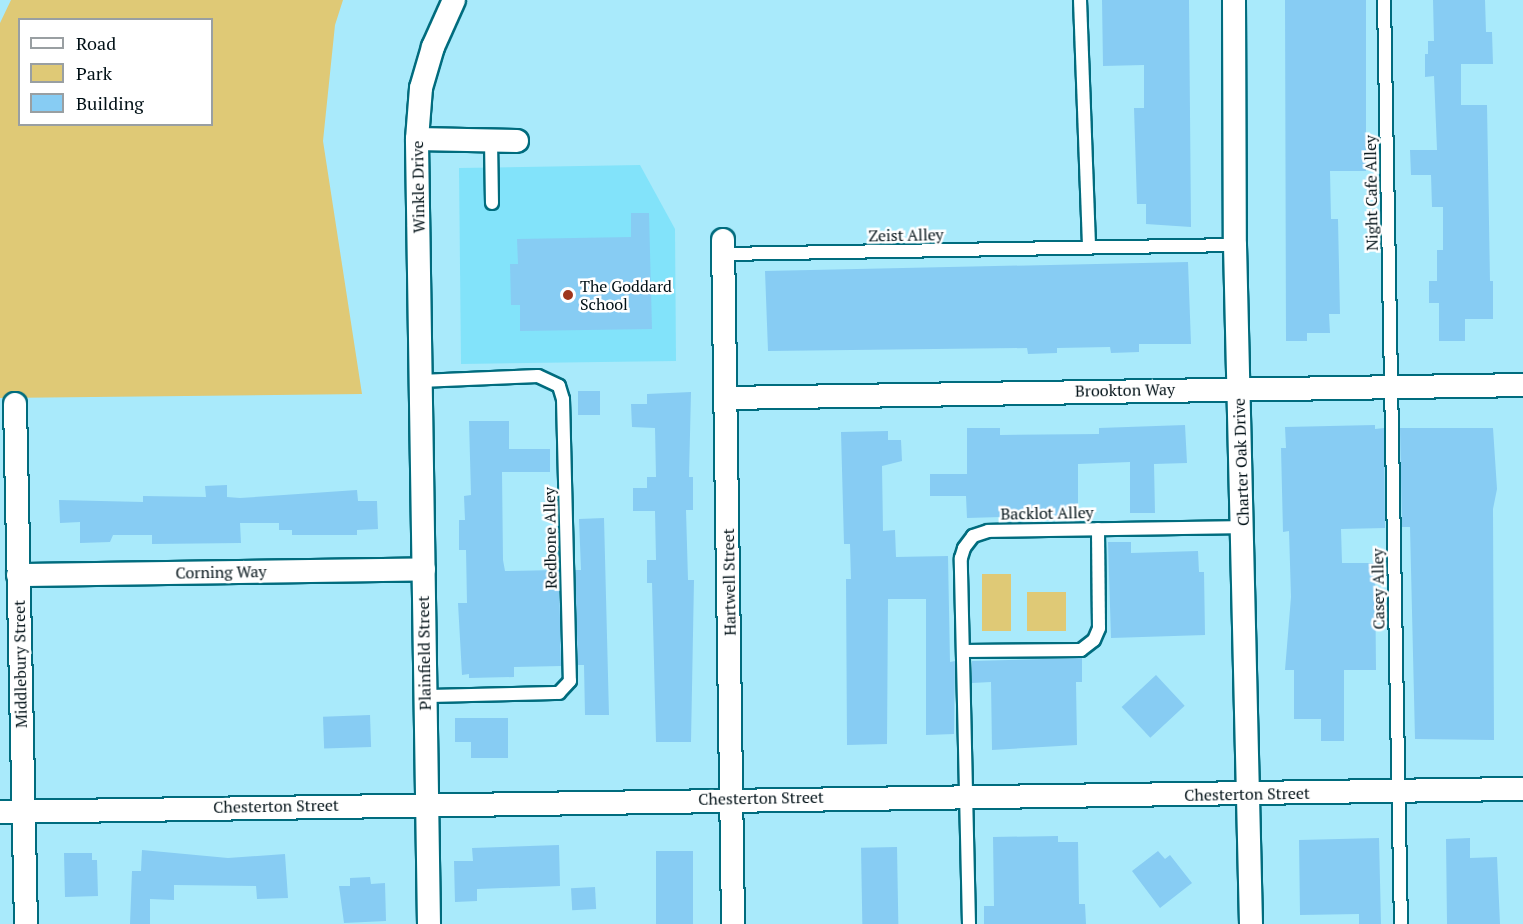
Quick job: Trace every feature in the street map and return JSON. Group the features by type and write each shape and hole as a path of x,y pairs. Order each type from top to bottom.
{"street":[{"name":"Winkle Drive","path":"420,381 417,139 421,88 433,47 454,0"},
{"name":"Charter Oak Drive","path":"1234,0 1235,245 1251,924"},
{"path":"417,139 517,141"},
{"name":"Hartwell Street","path":"724,247 733,924"},
{"name":"Plainfield Street","path":"420,381 429,924"},
{"name":"Brookton Way","path":"726,398 1239,387 1523,385"},
{"name":"Middlebury Street","path":"15,404 18,575 11,812 26,924"},
{"name":"Corning Way","path":"18,575 424,569"},
{"name":"Chesterton Street","path":"11,812 732,799 1523,789"}],"lane":[{"path":"1080,0 1089,248"},
{"name":"Night Cafe Alley","path":"1384,0 1390,386"},
{"path":"491,140 492,203"},
{"name":"Zeist Alley","path":"724,247 1089,248 1235,245"},
{"name":"Redbone Alley","path":"420,381 538,376 559,386 563,399 570,681 559,693 425,696"},
{"name":"Casey Alley","path":"1390,386 1401,924"},
{"name":"Backlot Alley","path":"969,924 961,558 973,536 987,531 1243,527"},
{"path":"963,651 1081,650 1094,640 1099,628 1098,529"}],"shaded area":[{"name":"The Goddard School","path":"640,165 675,229 676,361 461,364 459,168"}],"green space":[{"path":"11,0 343,0 335,25 323,141 362,394 0,398 0,23"},
{"path":"982,574 1011,574 1011,631 982,631"},
{"path":"1027,592 1066,592 1066,631 1027,631"}],"building":[{"path":"1102,0 1189,0 1191,227 1146,224 1146,204 1137,204 1134,108 1144,108 1144,65 1103,66"},
{"path":"1285,0 1366,0 1366,171 1330,171 1331,219 1338,219 1340,314 1329,314 1330,333 1307,333 1307,341 1286,341"},
{"path":"1433,0 1485,0 1486,32 1492,32 1493,64 1461,64 1461,105 1487,105 1490,281 1493,281 1493,319 1465,319 1465,341 1439,341 1439,303 1429,303 1429,281 1437,281 1437,250 1443,250 1443,207 1432,207 1431,175 1411,175 1410,150 1437,150 1434,76 1425,77 1425,54 1428,54 1428,41 1434,41"},
{"name":"The Goddard School","path":"631,213 649,213 652,329 520,331 520,305 511,305 510,264 518,264 517,239 631,237"},
{"path":"1188,262 1191,344 1139,344 1139,352 1111,353 1110,347 1057,348 1057,353 1028,354 1027,348 768,351 765,271"},
{"path":"578,391 600,391 600,415 578,415"},
{"path":"691,392 689,477 693,477 693,510 686,510 688,580 694,580 691,742 656,742 652,583 647,583 647,560 656,560 655,511 633,511 633,488 647,488 647,477 656,477 655,428 632,427 631,404 647,404 647,394"},
{"path":"469,421 509,421 509,449 550,449 550,472 502,472 503,560 505,571 559,570 561,666 514,667 514,677 469,678 469,674 462,675 458,603 467,603 466,550 459,550 459,520 465,520 464,496 471,495"},
{"path":"1185,425 1187,463 1154,464 1155,513 1130,513 1130,462 1078,464 1078,515 967,518 966,496 930,496 930,474 967,474 967,428 1000,428 1000,435 1099,434 1099,428"},
{"path":"1375,425 1375,429 1384,428 1385,528 1341,529 1342,563 1375,563 1376,670 1344,670 1344,741 1321,741 1321,719 1294,719 1294,670 1285,670 1291,597 1289,531 1283,532 1281,448 1286,448 1285,427"},
{"path":"1400,428 1493,428 1497,489 1493,509 1494,740 1415,739 1410,527 1402,527"},
{"path":"888,431 888,440 901,440 902,461 882,466 883,531 895,530 896,557 948,556 950,662 955,661 954,734 926,735 926,599 888,599 887,744 847,745 846,579 851,579 850,544 844,544 841,432"},
{"path":"227,485 227,497 240,498 357,490 358,501 377,501 378,529 357,530 357,535 292,535 292,530 279,530 279,523 240,523 241,543 152,544 152,535 113,535 110,542 80,543 80,522 60,523 59,500 143,502 143,496 206,497 205,486"},
{"path":"604,518 609,715 585,715 584,665 578,665 575,570 581,570 579,519"},
{"path":"1108,542 1131,542 1131,553 1198,551 1199,572 1204,572 1205,635 1111,638"},
{"path":"1082,658 1082,682 1076,682 1077,745 992,750 991,682 972,683 972,661"},
{"path":"1156,675 1185,706 1150,738 1122,707"},
{"path":"370,715 371,747 324,749 323,717"},
{"path":"455,718 508,718 508,758 471,758 471,742 455,742"},
{"path":"1058,836 1058,842 1078,842 1079,904 1085,904 1086,924 984,924 984,906 994,906 993,837"},
{"path":"1379,838 1381,924 1359,924 1359,914 1300,915 1299,840"},
{"path":"1470,838 1470,858 1497,857 1500,924 1447,924 1446,839"},
{"path":"559,845 560,886 477,889 477,901 455,902 454,861 473,861 472,848"},
{"path":"897,847 898,924 862,924 861,848"},
{"path":"142,850 228,858 285,854 288,898 257,899 256,886 174,885 174,900 150,899 150,924 130,924 132,871 141,871"},
{"path":"656,851 693,851 693,924 656,924"},
{"path":"1158,851 1165,859 1170,855 1192,883 1160,908 1132,871"},
{"path":"64,853 92,853 92,860 97,860 98,896 65,897"},
{"path":"370,877 371,884 385,883 386,921 344,923 339,886 350,886 350,878"},
{"path":"595,887 596,909 572,910 571,888"}],"place":[{"name":"The Goddard School","path":"568,295"}]}
